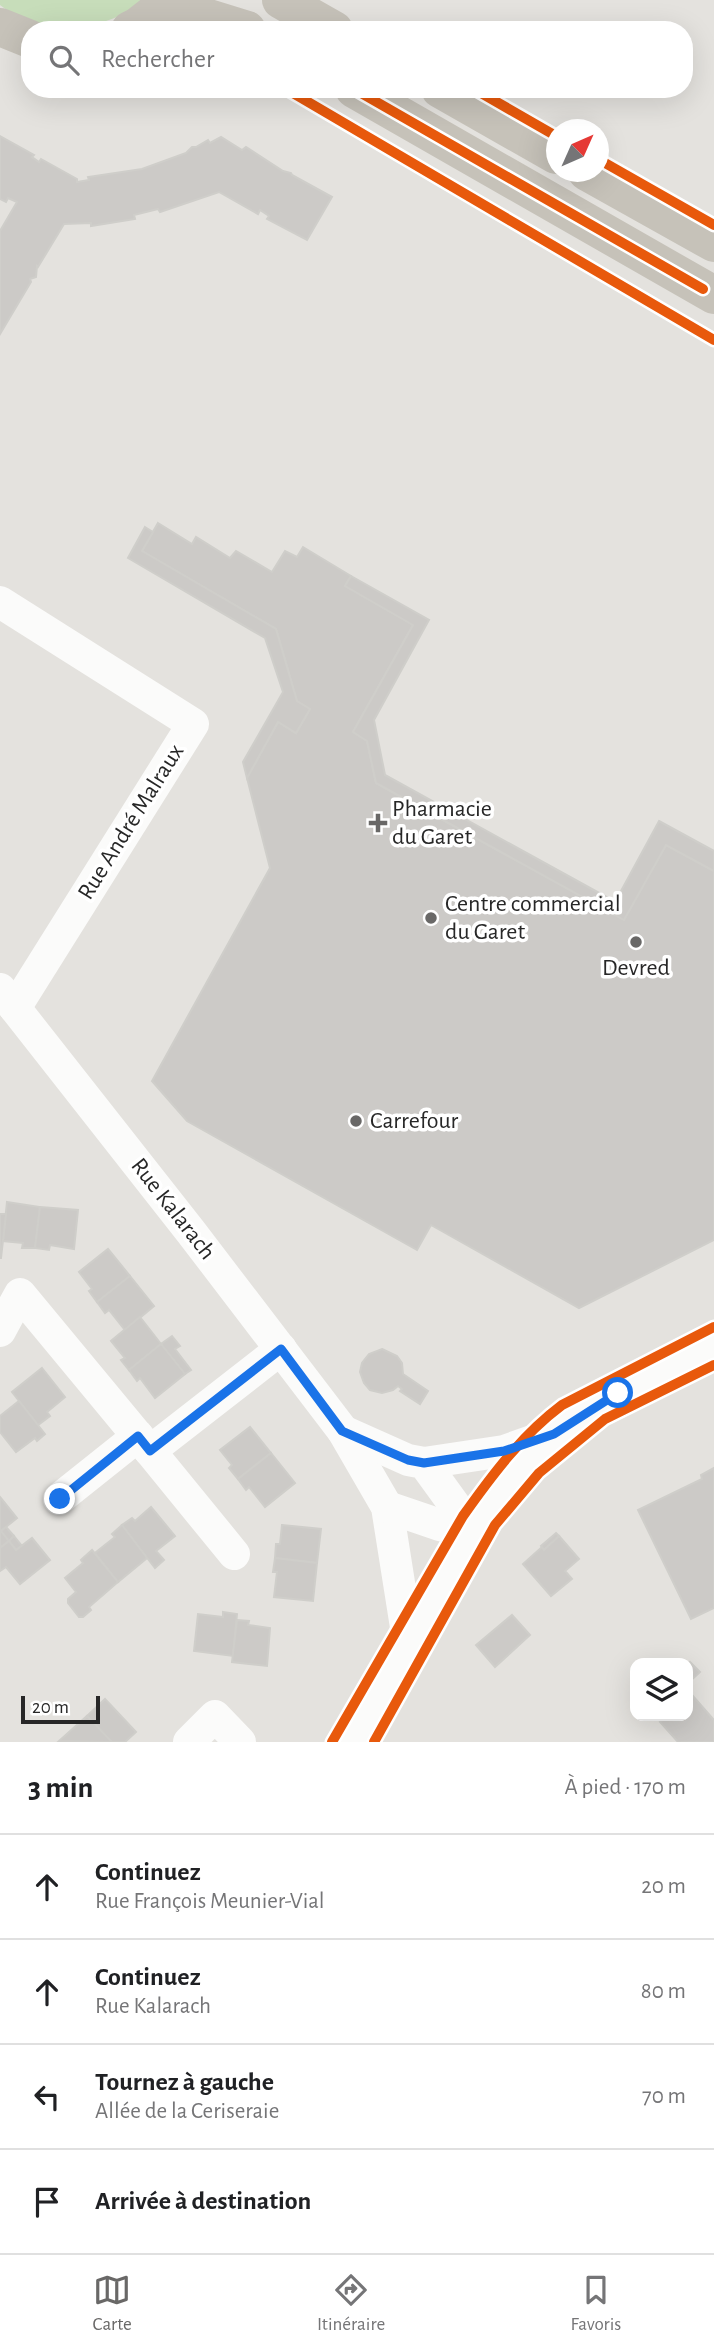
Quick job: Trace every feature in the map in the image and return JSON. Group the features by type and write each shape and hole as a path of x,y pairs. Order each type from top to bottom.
{"main road":[{"path":"281,0 318,21"},
{"path":"143,21 169,2 222,21"},
{"path":"0,27 21,35"},
{"path":"370,98 714,295"},
{"path":"456,98 546,149"},
{"path":"605,182 714,243"}],"street":[{"name":"Rue André Malraux","path":"0,603 193,723 8,998"},
{"name":"Rue Kalarach","path":"8,998 342,1431 387,1507 409,1646"},
{"path":"0,1331 20,1294 234,1554"},
{"path":"355,1742 443,1580 500,1491 554,1434 618,1393 714,1345"},
{"path":"60,1499 281,1349"},
{"name":"Rue Kalarach","path":"342,1431 408,1460 424,1463 504,1451 554,1434"},
{"path":"424,1463 474,1532"},
{"path":"387,1507 440,1525 474,1532"},
{"path":"189,1742 215,1716 240,1742"}],"green space":[{"path":"0,0 145,0 129,11 106,21 30,21 0,5"}],"building":[{"path":"0,136 34,155 32,157 39,162 41,159 77,179 77,182 89,180 88,177 142,169 186,153 192,147 208,140 210,143 221,137 242,150 246,147 283,171 332,197 307,240 267,219 269,216 260,210 258,214 219,192 160,212 158,209 134,215 135,219 91,226 91,223 64,224 37,266 36,277 30,279 31,282 0,334 0,231 17,202 8,198 6,202 0,199"},
{"name":"Centre commercial du Garet","path":"158,523 192,544 196,537 230,558 236,551 272,572 285,551 297,557 303,547 351,576 345,586 413,625 353,732 367,741 376,783 624,920 666,845 714,871 714,1240 579,1308 431,1225 417,1250 187,1121 152,1081 270,868 247,778 278,722 296,733 310,709 297,701 276,629 142,551"},
{"path":"145,527 153,532 142,551 276,629 297,701 310,709 296,733 278,722 247,778 243,762 283,692 265,638 128,558"},
{"path":"351,576 429,620 374,720 385,775 621,905 615,915 376,783 367,741 353,732 413,625 345,586"},
{"path":"659,821 714,851 714,871 666,845 624,920 615,915 621,905 615,902"},
{"path":"7,1202 40,1207 35,1248 22,1248 23,1243 3,1241"},
{"path":"40,1207 78,1210 74,1249 50,1245 49,1250 35,1248"},
{"path":"0,1214 6,1214 1,1258 0,1258"},
{"path":"108,1249 130,1276 97,1302 89,1291 92,1289 79,1272"},
{"path":"130,1276 154,1306 125,1330 109,1310 105,1313 97,1302"},
{"path":"140,1317 161,1344 129,1370 121,1360 125,1358 111,1341"},
{"path":"172,1336 180,1346 175,1349 191,1370 185,1374 161,1344"},
{"path":"161,1344 185,1374 155,1398 140,1378 137,1381 129,1370"},
{"path":"382,1349 397,1356 402,1363 403,1374 428,1391 420,1404 400,1391 402,1389 398,1386 382,1393 370,1390 364,1383 360,1372 362,1363 369,1354"},
{"path":"42,1368 65,1397 47,1412 50,1416 38,1425 12,1392"},
{"path":"19,1401 45,1434 16,1452 0,1432 0,1416"},
{"path":"250,1427 271,1453 238,1479 229,1468 232,1465 220,1450"},
{"path":"271,1453 295,1483 265,1507 249,1487 246,1490 238,1479"},
{"path":"714,1468 714,1608 691,1619 638,1510 702,1479 701,1475"},
{"path":"0,1497 17,1518 1,1531 9,1541 0,1548"},
{"path":"151,1507 175,1536 156,1551 164,1560 155,1568 122,1525 132,1518 135,1521"},
{"path":"122,1525 147,1558 118,1582 95,1553 115,1537 112,1534"},
{"path":"282,1525 321,1529 317,1563 275,1558"},
{"path":"6,1527 14,1536 9,1541 1,1531"},
{"path":"556,1533 559,1536 544,1550 541,1546"},
{"path":"14,1536 22,1546 16,1550 9,1541"},
{"path":"559,1536 579,1559 565,1571 572,1579 551,1596 523,1564"},
{"path":"32,1538 50,1560 20,1584 6,1567 0,1571 0,1548 9,1541 16,1550"},
{"path":"92,1550 118,1582 89,1607 91,1610 79,1617 68,1603 68,1599 76,1592 65,1578 83,1563 81,1560"},
{"path":"275,1558 317,1563 313,1601 274,1597 277,1572 273,1572"},
{"path":"223,1612 237,1614 233,1656 194,1651 198,1614 223,1617"},
{"path":"512,1615 530,1635 495,1667 476,1645"},
{"path":"237,1620 249,1621 248,1625 270,1628 267,1666 232,1662"},
{"path":"693,1665 700,1672 693,1678"},
{"path":"693,1696 714,1720 714,1742 678,1742 660,1722 693,1721"},
{"path":"105,1699 136,1732 125,1742 112,1742 87,1716"},
{"path":"87,1716 112,1742 59,1741"}],"cycle path":[{"path":"301,98 714,340"},
{"path":"370,98 703,289"},
{"path":"490,98 546,130"},
{"path":"609,165 714,225"},
{"path":"332,1742 463,1516 521,1442 562,1405 714,1327"},
{"path":"374,1742 495,1525 539,1473 605,1419 714,1365"}],"place":[{"name":"Pharmacie du Garet","path":"378,823"},
{"name":"Centre commercial du Garet","path":"431,918"},
{"name":"Devred","path":"636,942"},
{"name":"Carrefour","path":"356,1121"}],"route":[{"path":"60,1499 138,1436 150,1451 281,1349 342,1431 408,1460 424,1463 504,1451 554,1434 618,1393"}]}
